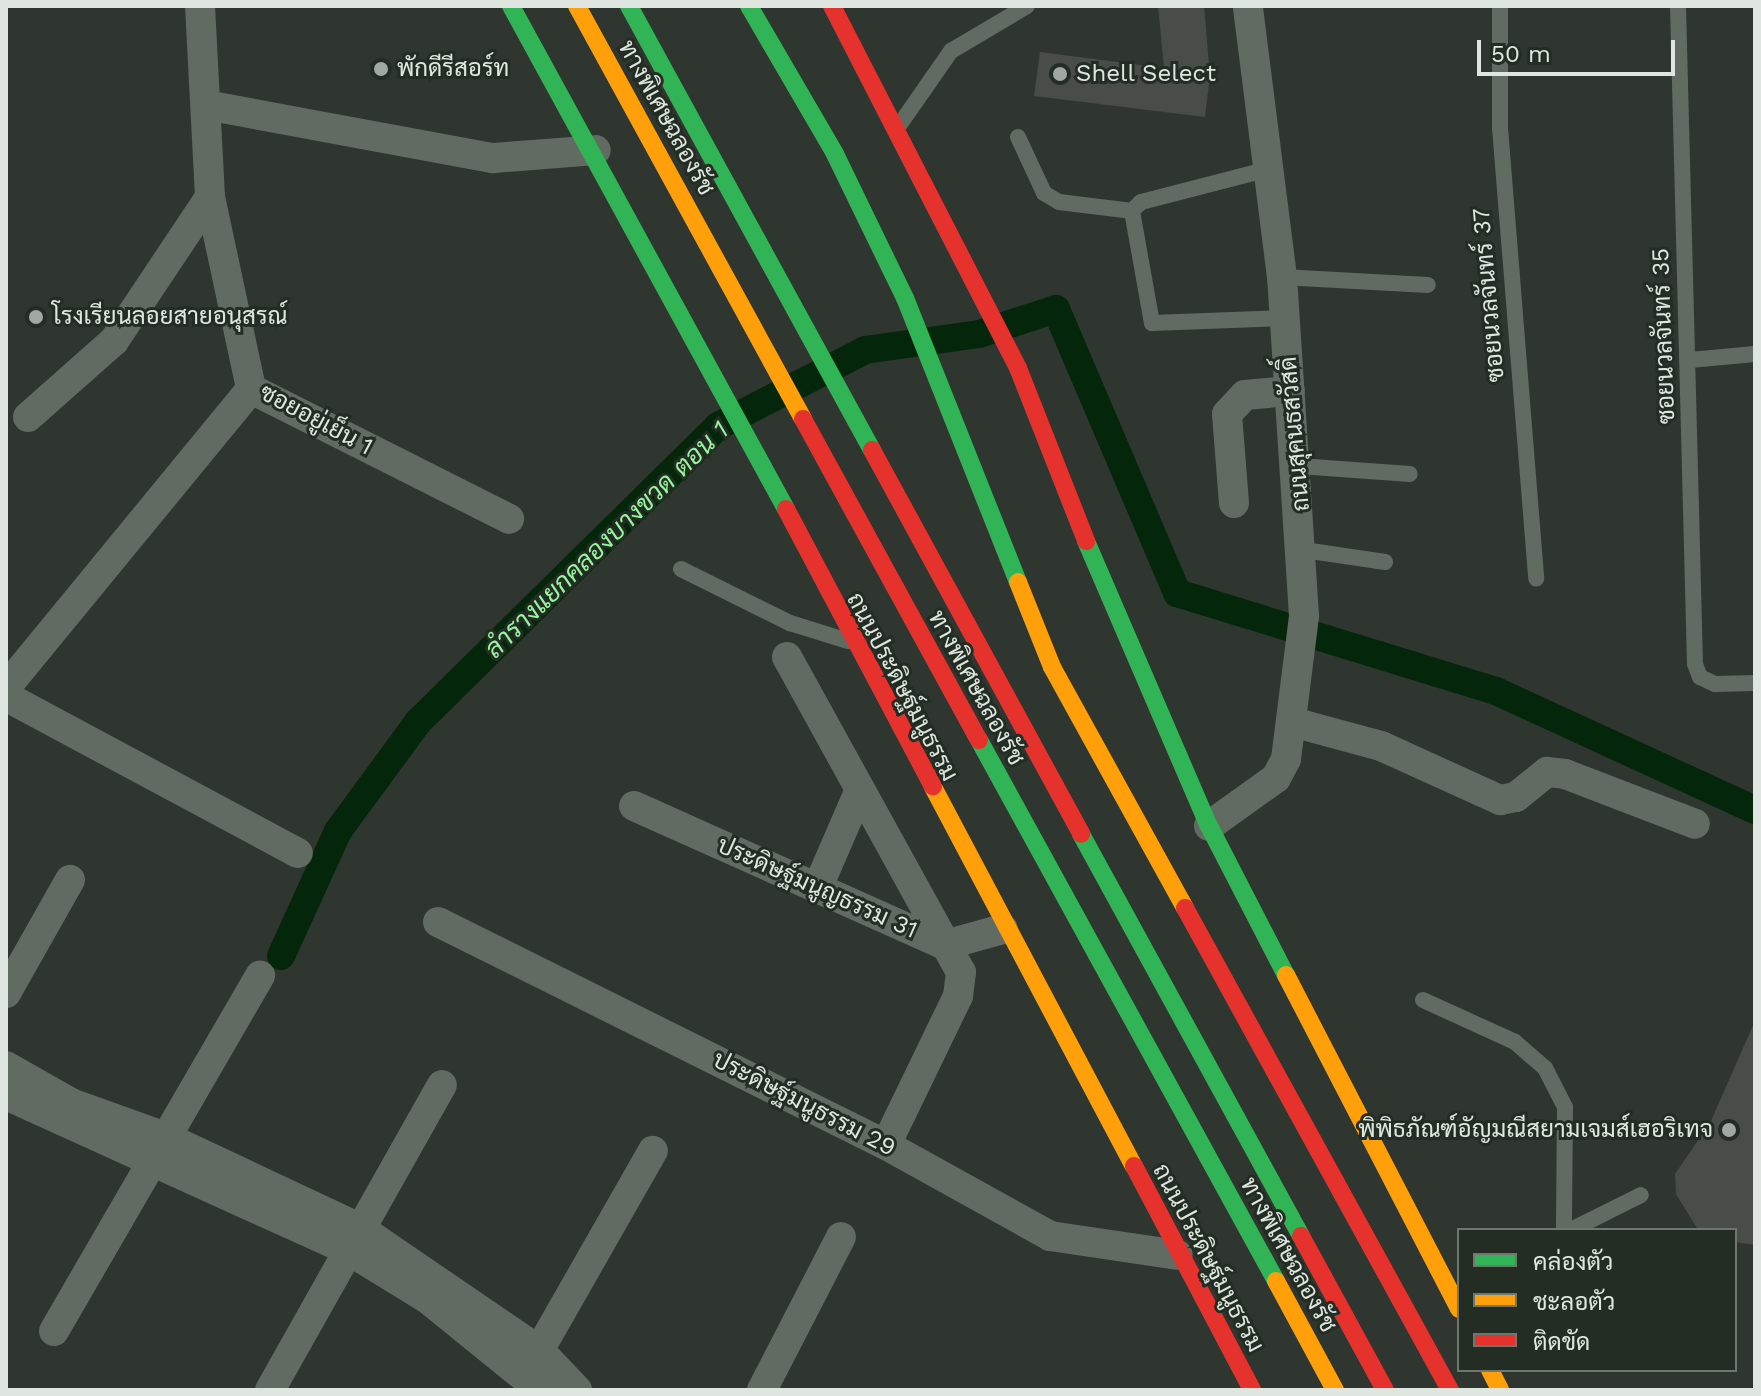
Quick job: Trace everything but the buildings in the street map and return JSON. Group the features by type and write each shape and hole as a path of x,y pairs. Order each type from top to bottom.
{"main road":[{"name":"ถนนประดิษฐ์มนูธรรม","path":"511,6 596,150 1003,929 1252,1390"},
{"name":"ทางพิเศษฉลองรัช","path":"577,6 1335,1390"},
{"name":"ทางพิเศษฉลองรัช","path":"629,6 1385,1390"},
{"path":"749,6 835,154 915,323 1003,558 1123,802 1450,1390"},
{"path":"832,6 898,127 1005,339 1209,826 1454,1288"},
{"path":"1491,1372 1500,1390"}],"street":[{"name":"ซอยอยู่เย็น 1","path":"200,6 210,197 251,389 509,519"},
{"name":"ถนนสุคนธสวัสดิ์","path":"1209,826 1276,778 1296,723 1303,629 1304,550 1299,466 1282,277 1248,6"},
{"path":"206,105 493,158 596,150"},
{"path":"28,417 114,341 210,197"},
{"path":"251,389 9,684 7,697 298,853"},
{"path":"1234,503 1227,414 1245,395 1290,391"},
{"path":"787,657 945,945 962,985 886,1145"},
{"path":"1296,723 1381,746 1500,800 1516,797 1547,772 1565,774 1695,824"},
{"path":"817,889 859,792"},
{"name":"ประดิษฐ์มนูญธรรม 31","path":"634,806 945,945 1003,929"},
{"path":"6,993 70,880"},
{"name":"ประดิษฐ์มนูธรรม 29","path":"438,922 886,1145 1050,1236 1178,1255"},
{"path":"54,1331 163,1149 260,975"},
{"path":"6,1066 71,1103 354,1240 530,1376 577,1390"},
{"path":"270,1390 442,1085"},
{"path":"6,1095 59,1125 163,1149"},
{"path":"530,1376 653,1151"},
{"path":"762,1390 841,1237"}],"lane":[{"path":"898,127 951,51 1027,6"},
{"name":"ซอยนวลจันทร์ 37","path":"1500,6 1500,128 1536,579"},
{"name":"ซอยนวลจันทร์ 35","path":"1678,6 1690,360 1695,664 1700,677 1715,684 1755,683"},
{"path":"1018,137 1044,193 1059,202 1132,211"},
{"path":"1132,211 1141,202 1269,169"},
{"path":"1132,211 1155,325 1285,318"},
{"path":"1282,277 1428,285"},
{"path":"1690,360 1755,354"},
{"path":"1299,466 1410,474"},
{"path":"1304,550 1385,562"},
{"path":"681,569 790,623 851,641"},
{"path":"1423,1000 1515,1042 1545,1068 1565,1107 1564,1228"},
{"path":"1575,1228 1641,1195"}],"waterway":[{"name":"ลำรางแยกคลองบางขวด ตอน 1","path":"281,956 338,831 418,722 718,426 865,350 979,334 1056,309 1177,593 1496,691 1755,810"}],"traffic: fast":[{"path":"511,6 786,509"},
{"path":"629,6 872,450"},
{"path":"749,6 835,154 905,298 1018,582"},
{"path":"1086,541 1209,826 1286,975"},
{"path":"979,740 1276,1281"},
{"path":"1081,834 1301,1236"}],"traffic: slow":[{"path":"577,6 803,419"},
{"path":"1018,582 1052,667 1185,908"},
{"path":"933,787 1134,1166"},
{"path":"1286,975 1457,1305"},
{"path":"1276,1281 1335,1390"},
{"path":"1491,1372 1500,1390"}],"traffic: jam":[{"path":"832,6 1018,368 1086,541"},
{"path":"803,419 979,740"},
{"path":"872,450 1081,834"},
{"path":"786,509 933,787"},
{"path":"1185,908 1450,1390"},
{"path":"1134,1166 1252,1390"},
{"path":"1301,1236 1385,1390"}],"place":[{"name":"พักดีรีสอร์ท","path":"381,69"},
{"name":"Shell Select","path":"1060,74"},
{"name":"โรงเรียนลอยสายอนุสรณ์","path":"36,317"},
{"name":"พิพิธภัณฑ์อัญมณีสยามเจมส์เฮอริเทจ","path":"1729,1130"}]}
